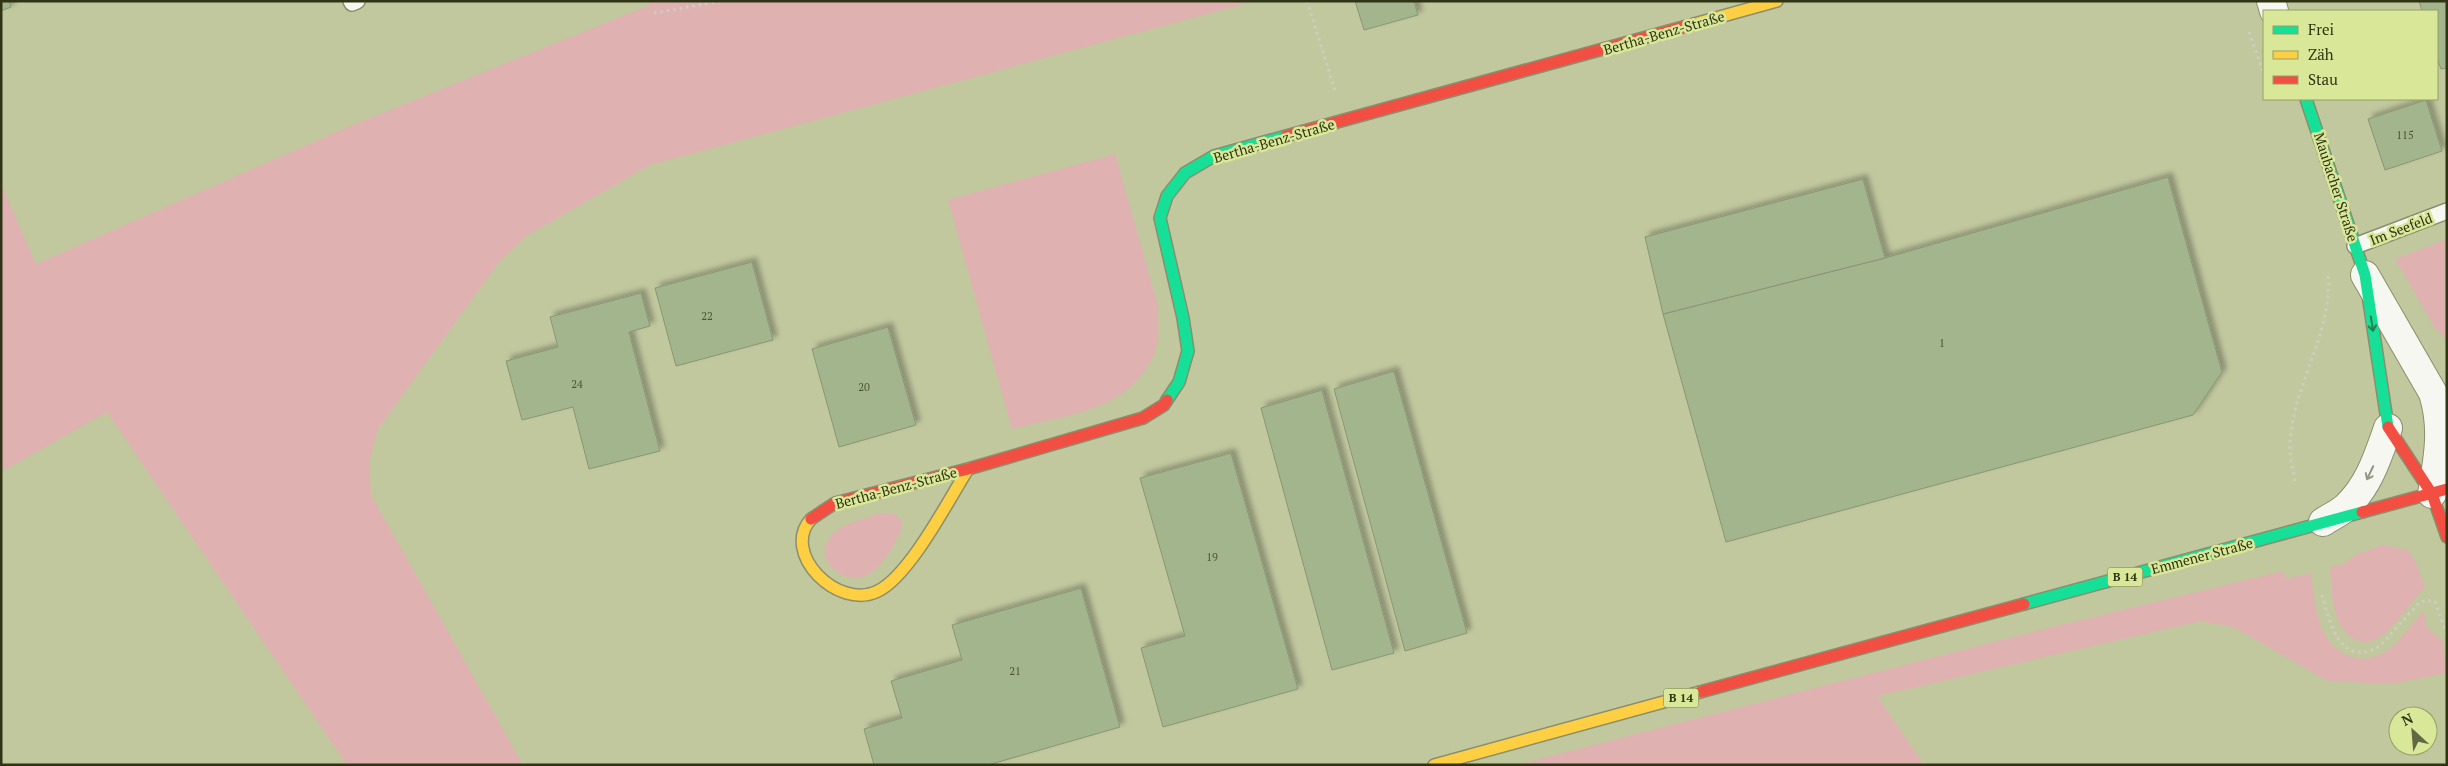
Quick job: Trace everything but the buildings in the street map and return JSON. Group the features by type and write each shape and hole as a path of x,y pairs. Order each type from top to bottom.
{"street":[{"name":"Bertha-Benz-Straße","path":"968,469 908,560 895,576 877,591 860,594 840,592 824,584 811,568 804,551 802,532 816,514 835,503 968,469 1143,418 1164,404 1179,382 1188,351 1183,318 1160,218 1163,202 1173,184 1191,167 1214,156 1777,1"},
{"name":"Maubacher Straße","path":"2306,100 2365,276 2388,428 2370,476 2362,488 2346,508 2321,523"},
{"name":"Maubacher Straße","path":"2365,276 2423,372 2433,393 2440,426 2439,492"},
{"name":"Maubacher Straße","path":"2423,372 2447,389"},
{"name":"Maubacher Straße","path":"2388,428 2439,492"},
{"name":"Emmener Straße","path":"1434,765 2439,492"},
{"path":"2439,492 2447,537"}],"lane":[{"path":"351,1 352,3 357,1"},
{"name":"Im Seefeld","path":"2355,246 2447,211"}],"path":[{"path":"654,13 722,1"},
{"path":"1307,1 1345,121"},
{"path":"2248,29 2263,71"},
{"path":"2295,481 2289,444 2296,408 2320,336 2329,288 2327,266"},
{"path":"2322,595 2333,634 2351,650 2372,651 2380,646 2419,603 2426,600 2435,602 2447,634"}],"shaded area":[{"path":"649,1 1255,1 650,165 526,236 499,262 378,429 369,462 371,495 523,765 347,765 107,412 1,472 1,184 36,264 348,127 650,5"},
{"path":"1115,154 1158,306 1157,347 1144,372 1130,387 1113,399 1094,408 1074,414 1012,429 948,200"},
{"path":"2447,239 2447,341 2435,328 2395,259"},
{"path":"882,513 896,515 900,519 902,527 882,563 867,575 856,578 845,576 835,570 828,563 825,553 827,542 835,532 851,523"},
{"path":"2383,545 2408,550 2416,563 2425,587 2384,634 2373,640 2359,641 2348,634 2337,618 2334,608 2330,567 2345,563 2357,554"},
{"path":"2283,571 2286,579 2311,573 2314,599 2320,624 2325,635 2342,653 2355,658 2369,658 2387,651 2424,611 2427,628 2443,641 2446,673 2390,684 2328,681 2233,627 2201,621 1877,696 1924,765 1516,765 2036,631"}],"traffic: fast":[{"path":"2306,100 2365,275 2388,427"},
{"path":"1167,400 1179,382 1188,351 1183,318 1160,218 1167,196 1185,173 1214,156 1286,136"},
{"path":"2024,604 2362,512"}],"traffic: slow":[{"path":"1694,24 1777,1"},
{"path":"811,519 803,533 803,547 808,562 818,575 831,586 846,593 862,595 878,591 903,570 915,554 928,536 968,469"},
{"path":"1434,765 1700,692"}],"traffic: jam":[{"path":"1286,136 1694,24"},
{"path":"811,519 835,503 968,469 1143,418 1164,405 1167,400"},
{"path":"2388,427 2432,494 2447,537"},
{"path":"2362,512 2447,489"},
{"path":"1700,692 2024,604"}]}
